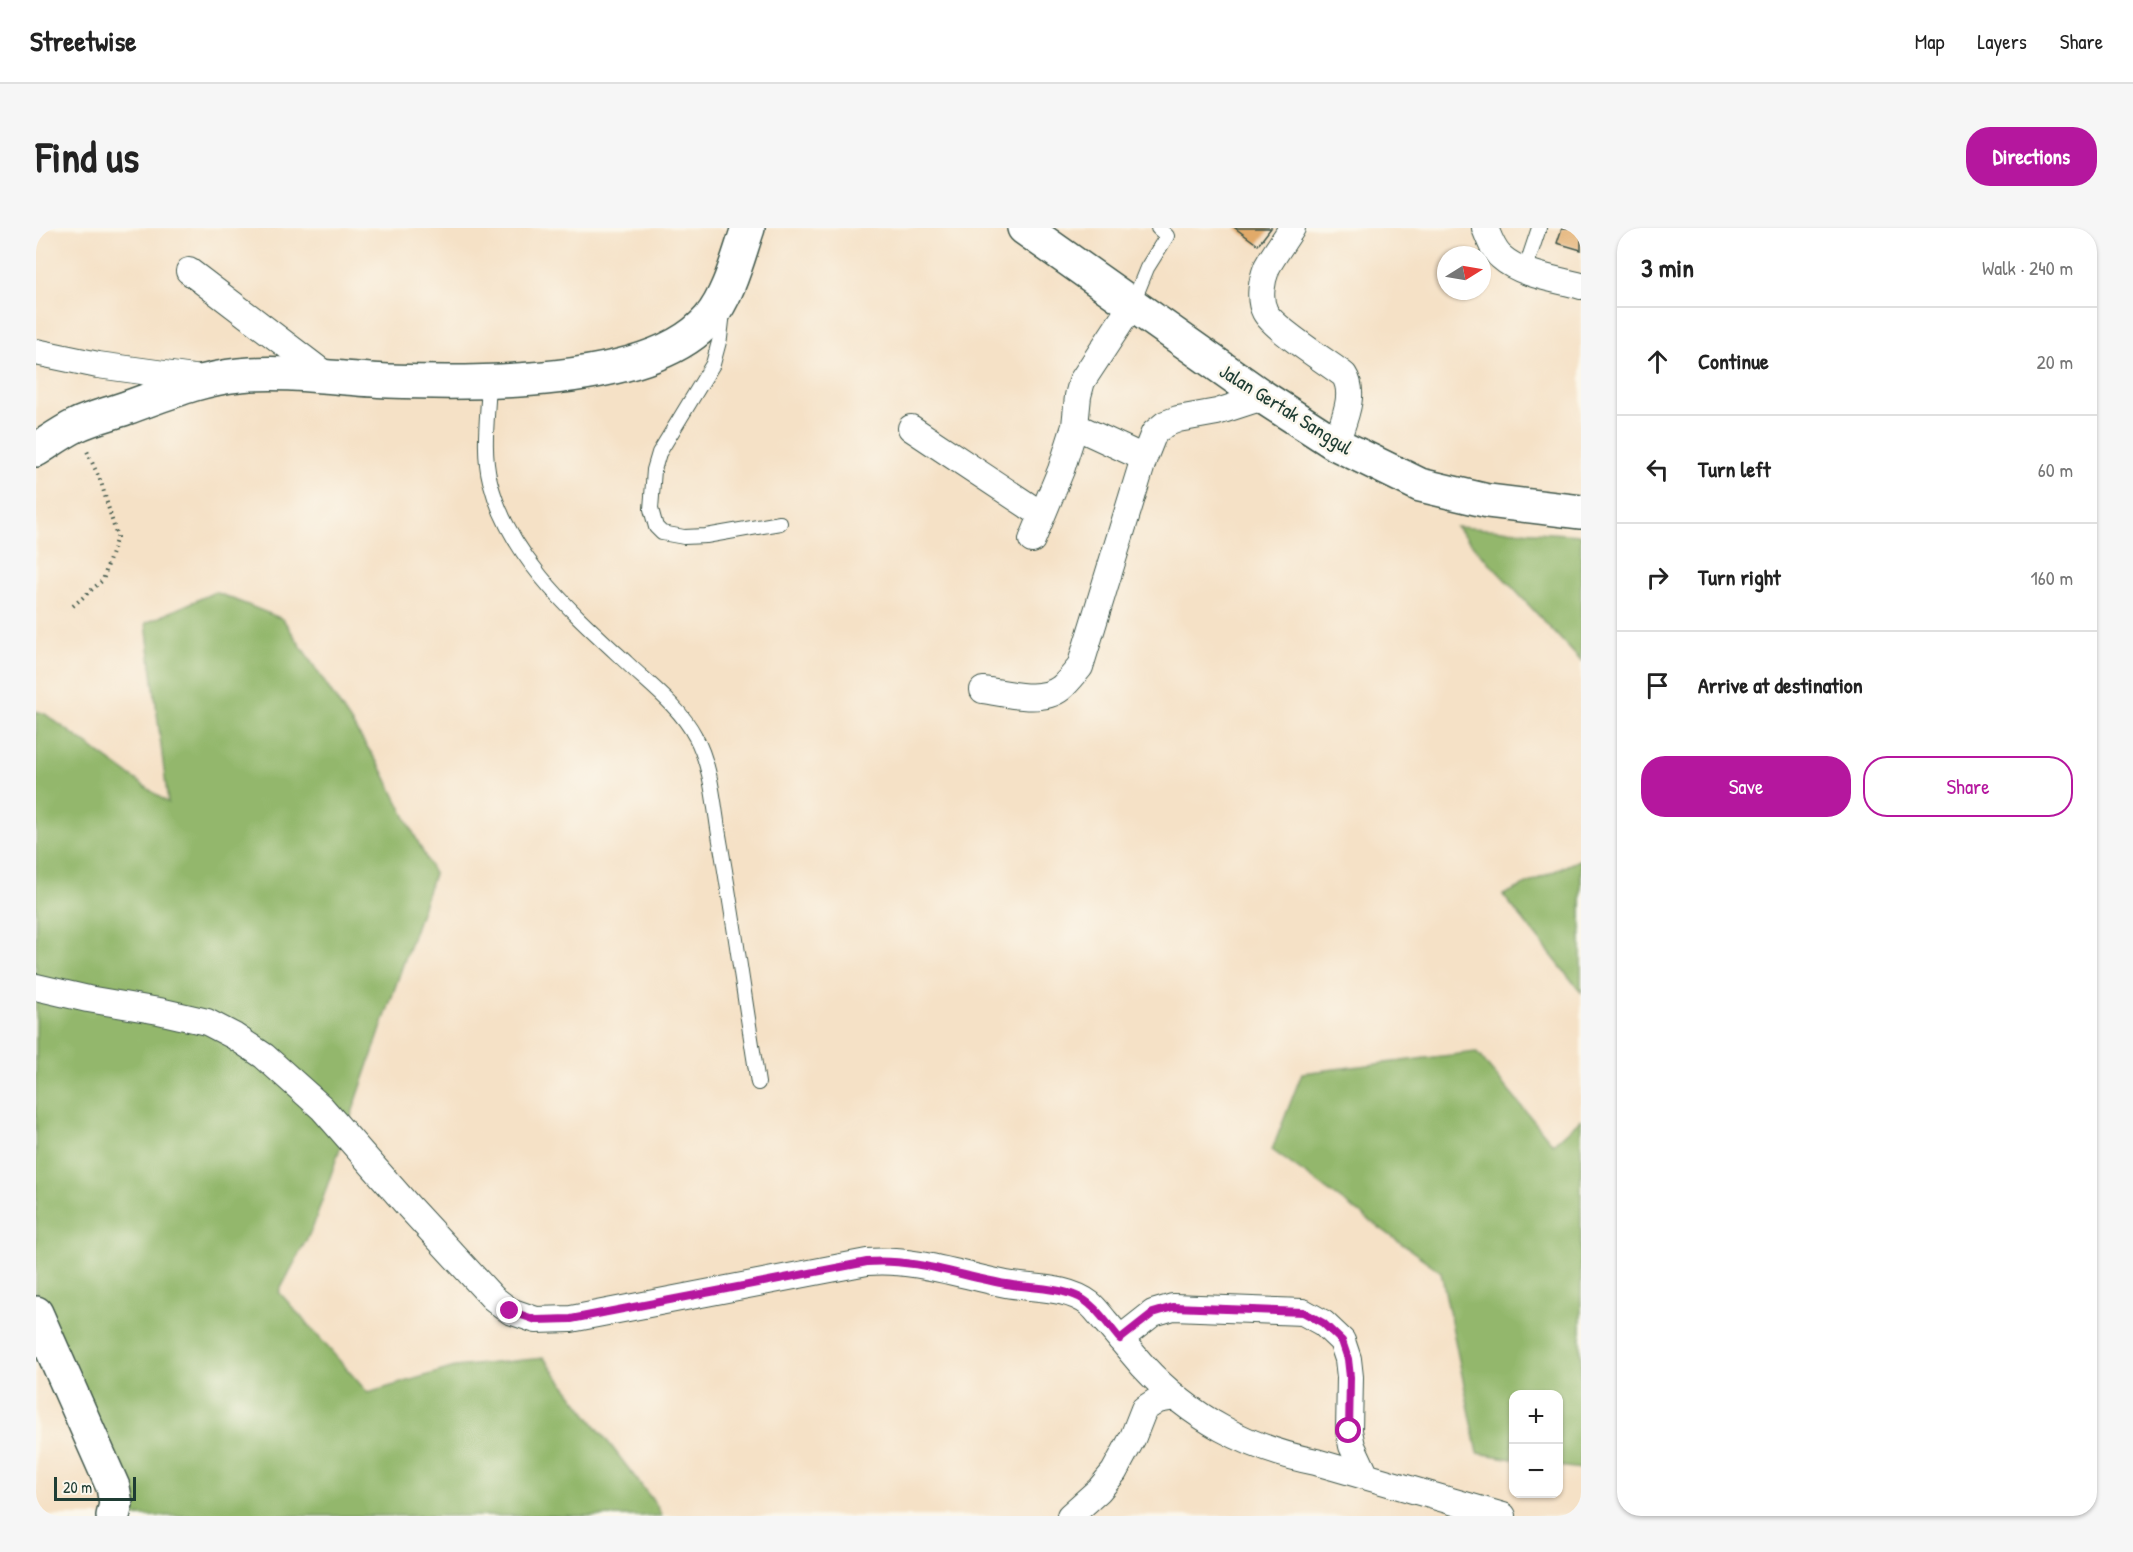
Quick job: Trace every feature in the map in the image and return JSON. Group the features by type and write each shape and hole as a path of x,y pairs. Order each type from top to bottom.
{"street":[{"path":"36,450 75,426 205,380 239,375 277,373 389,381 489,381 572,375 620,367 656,355 684,342 710,319 725,292 747,228"},
{"name":"Jalan Gertak Sanggul","path":"1024,228 1263,397 1336,444 1420,485 1488,501 1581,512"},
{"path":"1292,228 1267,267 1261,293 1262,302 1265,312 1276,324 1344,375 1348,381 1350,396 1336,444"},
{"path":"1485,228 1492,246 1501,258 1525,270 1581,286"},
{"path":"189,271 327,376"},
{"path":"1032,540 1061,470 1075,426 1082,381 1132,305"},
{"path":"36,352 98,365 205,380"},
{"path":"983,690 1027,696 1048,694 1060,689 1080,667 1144,458 1154,433 1165,424 1178,419 1217,412 1263,397"},
{"path":"1075,426 1144,458"},
{"path":"911,428 1042,515"},
{"path":"36,987 207,1022 234,1036 264,1056 322,1108 409,1208 493,1298 510,1311 536,1320 571,1319 886,1260 911,1262 1009,1285 1075,1295 1091,1304 1144,1367 1175,1397 1214,1425 1246,1442 1287,1456 1366,1476 1503,1516"},
{"path":"1120,1339 1153,1313 1173,1307 1303,1312 1323,1323 1342,1341 1348,1359 1349,1431 1352,1446 1366,1476"},
{"path":"36,1313 112,1487 116,1504 113,1516"},
{"path":"1070,1516 1114,1472 1133,1437 1144,1408 1158,1400 1175,1397"}],"lane":[{"path":"1525,270 1539,228"},
{"path":"1132,305 1147,268 1166,231"},
{"path":"725,292 720,338 713,364 659,453 654,470 651,508 656,527 662,533 684,537 706,536 780,523"},
{"path":"489,381 487,451 490,480 500,510 518,546 567,607 676,710 695,735 706,761 758,1083"},
{"path":"36,431 75,426"}],"path":[{"path":"74,606 103,580 117,537 101,482 75,426"}],"green space":[{"path":"1456,527 1581,535 1581,661"},
{"path":"215,592 283,619 381,768 434,874 313,1227 279,1292 368,1393 455,1367 544,1358 657,1506 662,1516 126,1516 36,1302 36,711 45,714 168,803 146,623"},
{"path":"1581,859 1581,992 1503,895"},
{"path":"1476,1052 1553,1144 1581,1119 1581,1469 1563,1467 1563,1390 1509,1390 1509,1458 1478,1453 1441,1272 1272,1150 1302,1073"}],"building":[{"path":"1235,228 1271,228 1258,245"},
{"path":"1562,228 1581,228 1581,250 1557,243"}],"route":[{"path":"510,1311 536,1320 571,1319 886,1260 911,1262 1009,1285 1055,1290 1075,1295 1091,1304 1120,1339 1153,1313 1173,1307 1303,1312 1323,1323 1342,1341 1348,1359 1350,1377 1349,1431"}]}
